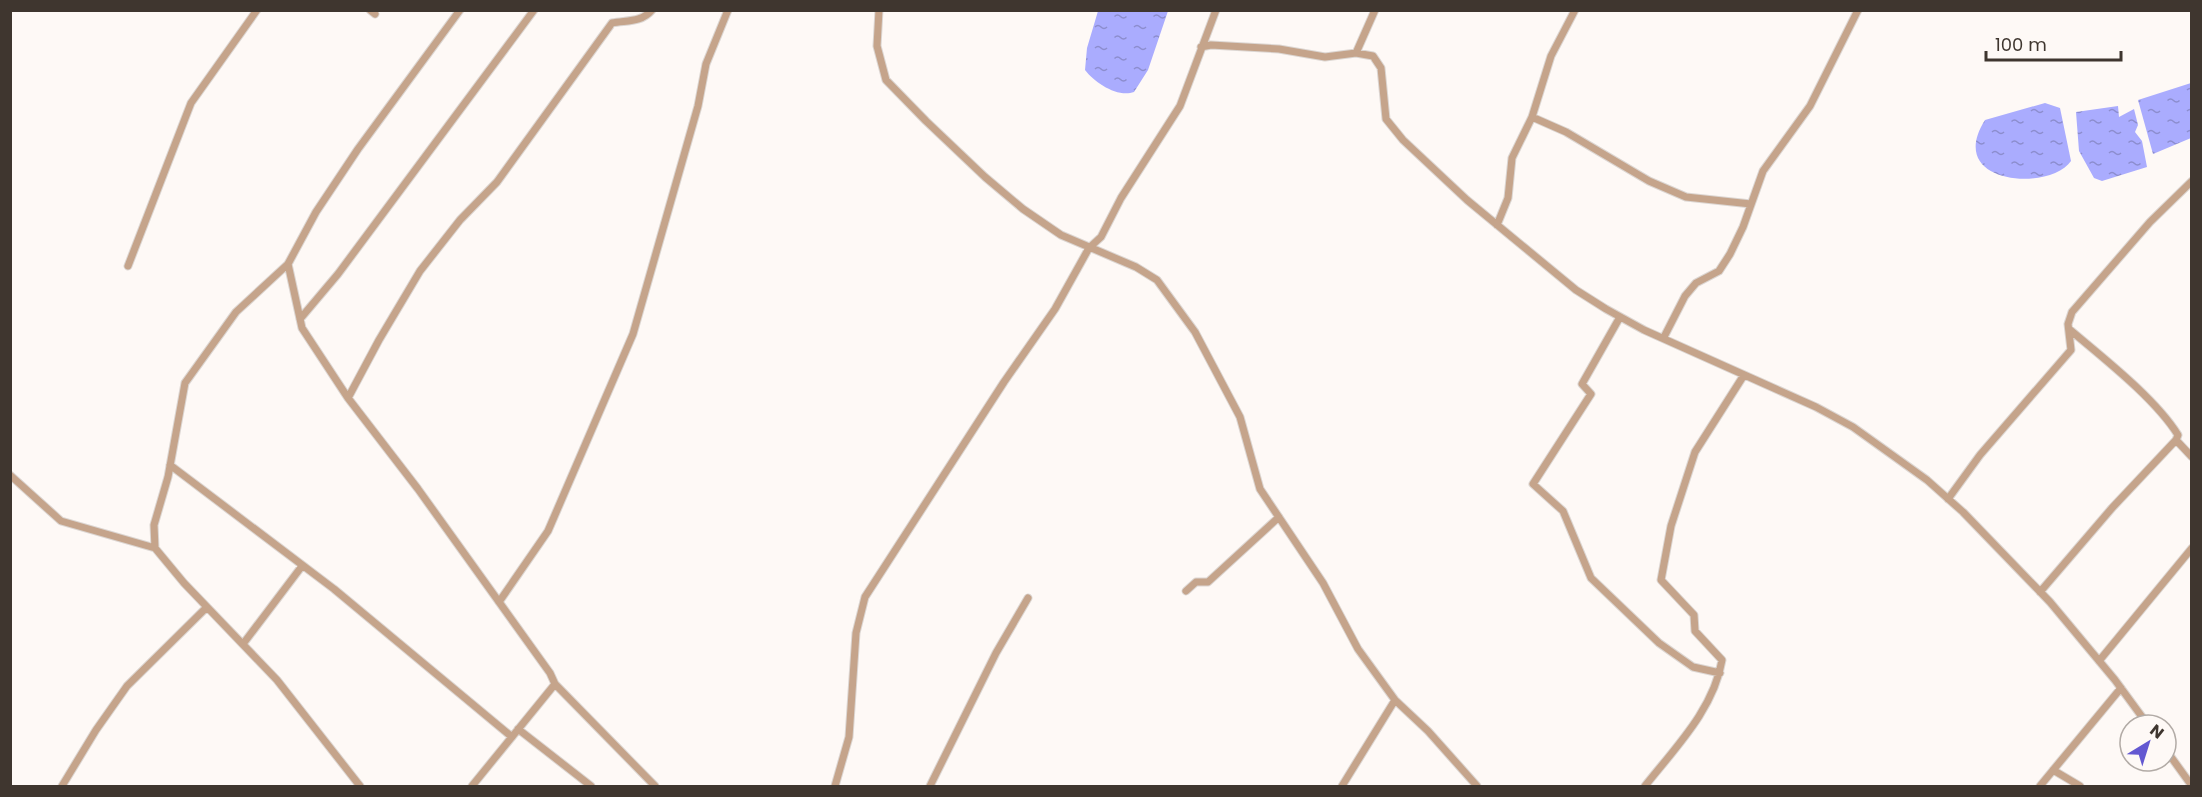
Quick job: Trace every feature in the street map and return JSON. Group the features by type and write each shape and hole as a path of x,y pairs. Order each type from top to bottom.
{"street":[{"path":"128,266 191,103 258,10"},
{"path":"155,548 154,525 170,465 184,383 236,312 288,264 316,212 358,149 460,10"},
{"path":"300,319 338,274 534,10"},
{"path":"348,398 378,340 420,271 460,219 497,182 612,23 632,22 648,15 652,10"},
{"path":"499,602 548,531 633,334 698,106 706,64 728,10"},
{"path":"879,10 877,46 886,80 985,177 1023,209 1061,235 1136,267 1157,280 1195,332 1240,417 1260,489 1323,583 1358,649 1395,700 1428,732 1477,786"},
{"path":"835,786 849,737 856,633 865,597 1004,382 1055,309 1089,248 1101,237 1121,198 1180,106 1216,10"},
{"path":"1356,53 1376,10"},
{"path":"1497,225 1508,198 1512,158 1532,117 1551,56 1575,10"},
{"path":"1664,337 1685,296 1696,283 1719,271 1743,227 1763,171 1810,106 1858,10"},
{"path":"1202,47 1211,45 1279,49 1325,57 1356,53 1373,56 1381,68 1386,119 1404,140 1497,225 1576,290 1620,317 1853,427 1948,498 2040,592 2099,661 2139,713"},
{"path":"1532,117 1566,132 1649,181 1686,197 1751,204"},
{"path":"1948,498 1980,455 2071,350 2068,329 2072,312 2088,290 2188,189 2192,181"},
{"path":"288,264 302,328 348,398 418,489 550,673 555,684 655,786"},
{"path":"1620,317 1582,384 1591,394 1533,484 1563,511 1591,578 1659,644 1693,667 1720,673"},
{"path":"2040,592 2178,435 2156,407 2068,329"},
{"path":"1645,786 1708,704 1720,673 1722,660 1695,632 1694,615 1661,580 1671,526 1695,452 1744,375"},
{"path":"2176,440 2192,457"},
{"path":"170,465 302,566 512,737"},
{"path":"10,475 61,521 155,548 207,607 277,680 360,786"},
{"path":"1186,591 1196,582 1208,582 1279,518"},
{"path":"2099,661 2192,548"},
{"path":"243,644 302,566"},
{"path":"930,786 991,663 1028,598"},
{"path":"62,786 96,730 127,686 207,607"},
{"path":"472,786 555,684"},
{"path":"2040,786 2121,688"},
{"path":"1341,786 1395,700"},
{"path":"518,729 591,786"},
{"path":"2178,767 2192,786"},
{"path":"2053,770 2080,786"}],"water":[{"path":"1098,11 1168,11 1148,70 1134,92 1121,93 1107,88 1085,70 1087,48"},
{"path":"2191,83 2191,138 2153,154 2138,100"},
{"path":"2045,103 2060,108 2071,161 2060,171 2043,177 2024,179 2005,176 1989,170 1978,158 1976,142 1985,120"},
{"path":"2118,106 2119,117 2134,109 2138,125 2135,132 2142,141 2147,167 2102,181 2094,178 2079,151 2076,112"}]}
